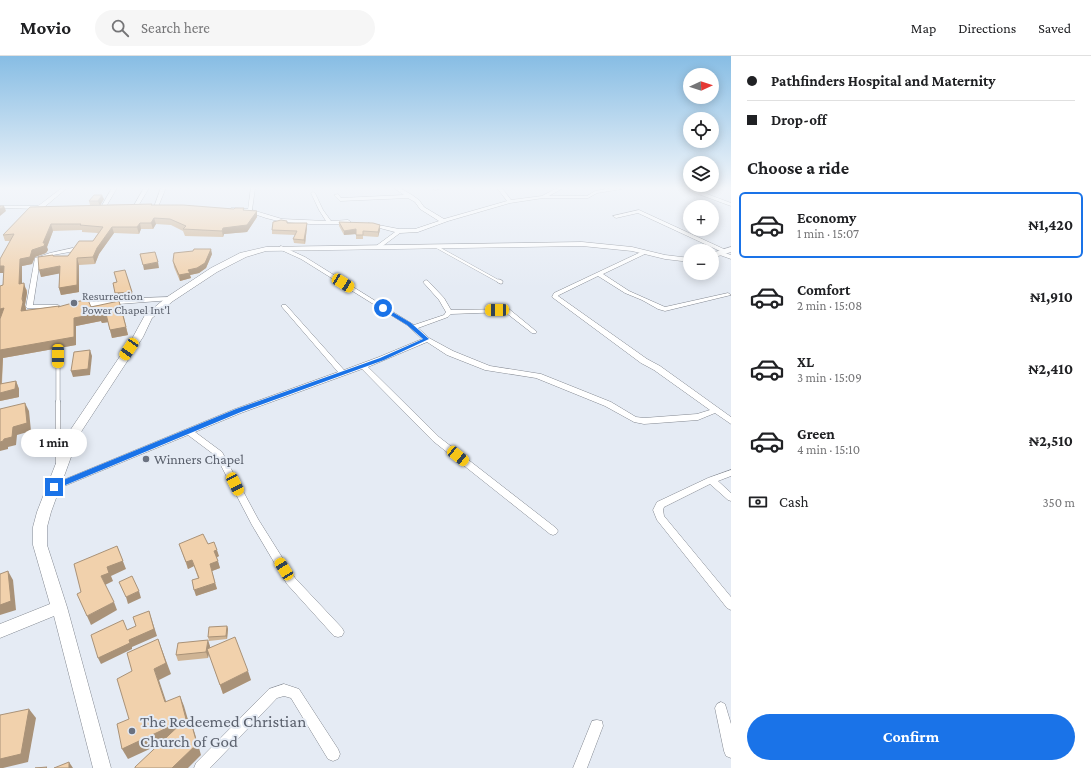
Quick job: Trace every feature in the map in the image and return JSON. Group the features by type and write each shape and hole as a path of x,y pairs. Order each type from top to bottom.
{"street":[{"path":"300,221 359,222 373,224 399,232 416,230 442,221"},
{"path":"659,221 731,257"},
{"path":"378,247 399,232"},
{"path":"102,768 59,608 40,545 40,527 73,435 138,337 148,317 170,299 214,270 234,259 254,251 281,248 582,244 612,246 683,259"},
{"path":"281,248 303,258 413,327 427,339 450,353 488,368 538,376 608,404 634,419 644,421 698,417 716,410"},
{"path":"62,307 29,307 37,259 52,254 73,250"},
{"path":"645,252 556,294 555,297 731,421"},
{"path":"599,274 627,292 665,309 728,295"},
{"path":"426,282 442,299 449,312"},
{"path":"70,306 138,300 170,299"},
{"path":"284,306 342,373"},
{"path":"413,327 446,316 449,312 507,310 534,332"},
{"path":"54,487 238,410 363,366 427,339"},
{"path":"363,366 436,439 553,531"},
{"path":"188,430 219,454 255,522 291,581 338,632"},
{"path":"731,473 711,480 660,505 658,510 660,517 731,605"},
{"path":"711,480 731,498"},
{"path":"0,631 59,608"},
{"path":"201,768 273,693 284,690 295,693 333,754"},
{"path":"721,708 731,751"},
{"path":"580,768 597,726"}],"lane":[{"path":"435,246 501,282"},
{"path":"58,356 58,474"}],"building":[{"path":"16,221 152,221 151,223 140,223 137,227 112,227 97,248 93,257 77,258 77,285 59,288 60,266 39,270 38,257 53,255 68,256 79,241 93,241 103,227 80,225 81,224 51,224 43,243 45,243 44,246 32,250 30,257 20,259 19,284 24,283 21,311 59,306 58,307 88,300 91,307 119,301 126,327 110,330 106,314 100,316 100,313 74,318 74,337 0,350 0,319 4,308 0,309 0,286 3,285 4,266 0,266 0,259 14,234 3,235"},
{"path":"175,221 250,221 247,225 223,228 222,231 183,229 186,226"},
{"path":"273,222 307,223 304,240 293,239 297,231 272,230"},
{"path":"339,222 373,223 380,225 378,232 363,231 363,235 356,235 356,229 344,231"},
{"path":"194,249 211,249 205,263 197,268 188,270 190,273 179,275 173,261 174,253 193,251"},
{"path":"155,252 158,262 143,265 140,254"},
{"path":"125,270 132,292 115,293 113,283 117,282 114,272"},
{"path":"90,350 88,369 71,371 74,352"},
{"path":"16,381 15,389 0,393 0,384"},
{"path":"25,403 27,423 13,427 12,437 4,439 0,442 0,409"},
{"path":"31,443 40,444 35,451 27,451"},
{"path":"203,534 208,544 214,542 217,550 214,551 218,561 210,564 215,583 194,590 192,580 199,578 192,560 186,562 179,544"},
{"path":"117,546 123,561 107,567 109,573 101,576 114,602 87,616 77,594 81,592 74,564"},
{"path":"8,571 11,601 0,605 0,574"},
{"path":"132,576 139,591 126,597 119,582"},
{"path":"149,611 154,629 129,640 130,643 98,658 91,635 123,620 127,630 136,626 133,617"},
{"path":"227,626 226,636 208,637 209,627"},
{"path":"235,637 248,671 220,685 207,649"},
{"path":"158,639 166,663 154,669 165,702 180,696 186,719 122,749 117,724 129,719 117,679 132,671 127,653"},
{"path":"208,640 206,652 176,655 178,643"},
{"path":"29,709 21,754 0,759 0,715"},
{"path":"187,718 191,722 197,744 172,768 135,768 135,767"},
{"path":"69,762 69,768 54,768"}],"place":[{"name":"Resurrection Power Chapel Int'l","path":"74,303"},
{"name":"Winners Chapel","path":"146,459"},
{"name":"The Redeemed Christian Church of God","path":"132,731"}],"route":[{"path":"54,487 238,410 382,359 427,339 409,324 383,308"}]}
